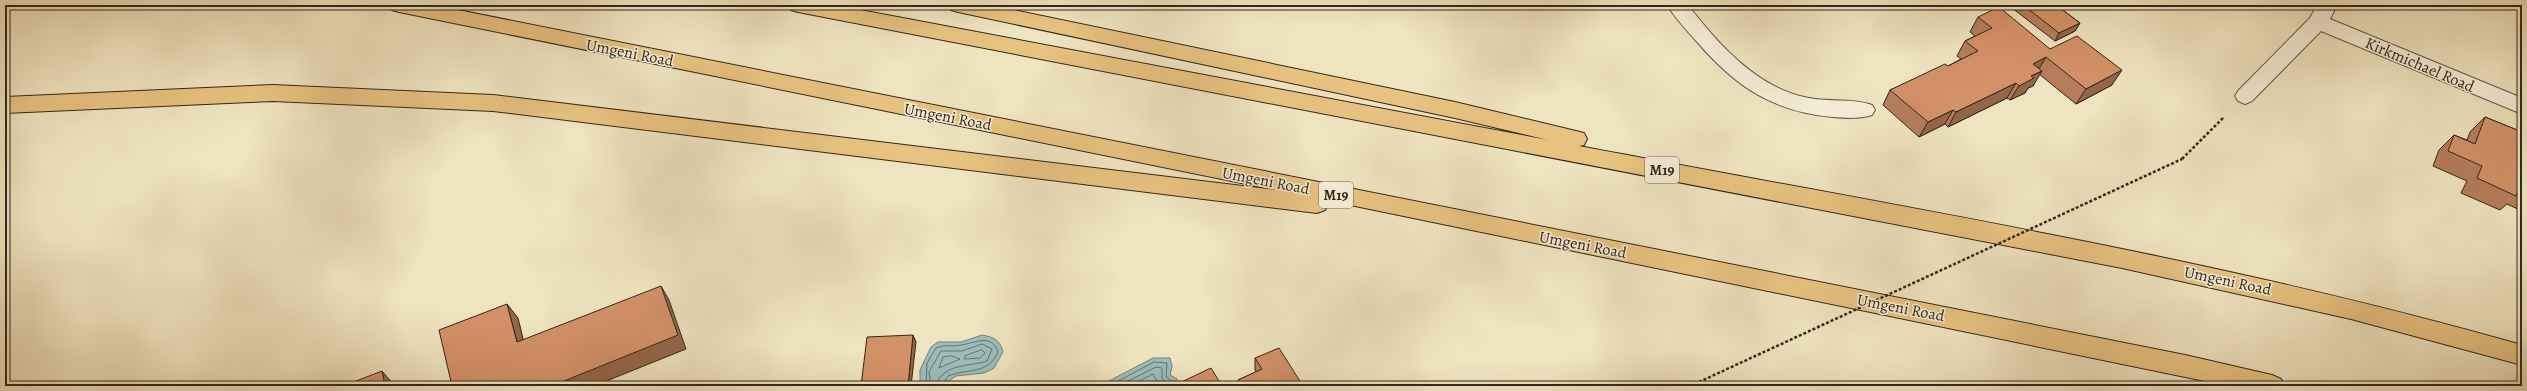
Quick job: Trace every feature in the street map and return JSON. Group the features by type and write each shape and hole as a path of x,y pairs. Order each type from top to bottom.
{"highway":[{"name":"Umgeni Road","path":"399,5 2185,365 2272,386"},
{"name":"Umgeni Road","path":"798,5 2253,285 2442,331 2522,355"},
{"path":"958,5 1455,110 1885,213"},
{"path":"5,105 82,100 273,92 493,103 633,121 840,144 1496,227"}],"street":[{"path":"1677,5 1692,24 1738,70 1774,96 1803,105 1840,110 1865,110"},
{"path":"2245,96 2323,13"},
{"name":"Kirkmichael Road","path":"2323,13 2522,106"}],"path":[{"path":"1691,386 2182,159 2245,96"}],"water":[{"path":"982,335 996,340 1002,348 1003,352 994,368 984,373 956,376 941,386 920,384 920,370 931,347 938,342 961,342"},
{"path":"1153,358 1170,358 1172,366 1170,375 1177,379 1178,386 1104,386 1105,383"}],"building":[{"path":"2023,5 2056,5 2080,23 2059,33"},
{"path":"1999,7 2050,49 2077,36 2122,70 2086,89 2046,57 2033,64 2042,71 2031,76 2034,78 2019,86 2016,83 1956,112 1953,110 1928,122 1890,90 1945,64 1948,66 1978,51 1965,41 1992,28 1978,17"},
{"path":"2485,117 2522,132 2522,189 2519,188 2516,196 2477,178 2482,166 2448,151 2454,135 2475,144"},
{"path":"661,286 678,335 554,385 553,381 540,386 493,386 492,381 479,386 452,386 439,330 507,304 517,342"},
{"path":"913,335 908,386 861,386 867,337"},
{"path":"1279,348 1303,386 1241,386 1238,380 1262,369 1255,358"},
{"path":"1211,368 1222,386 1173,386"},
{"path":"382,371 385,386 343,386"}]}
